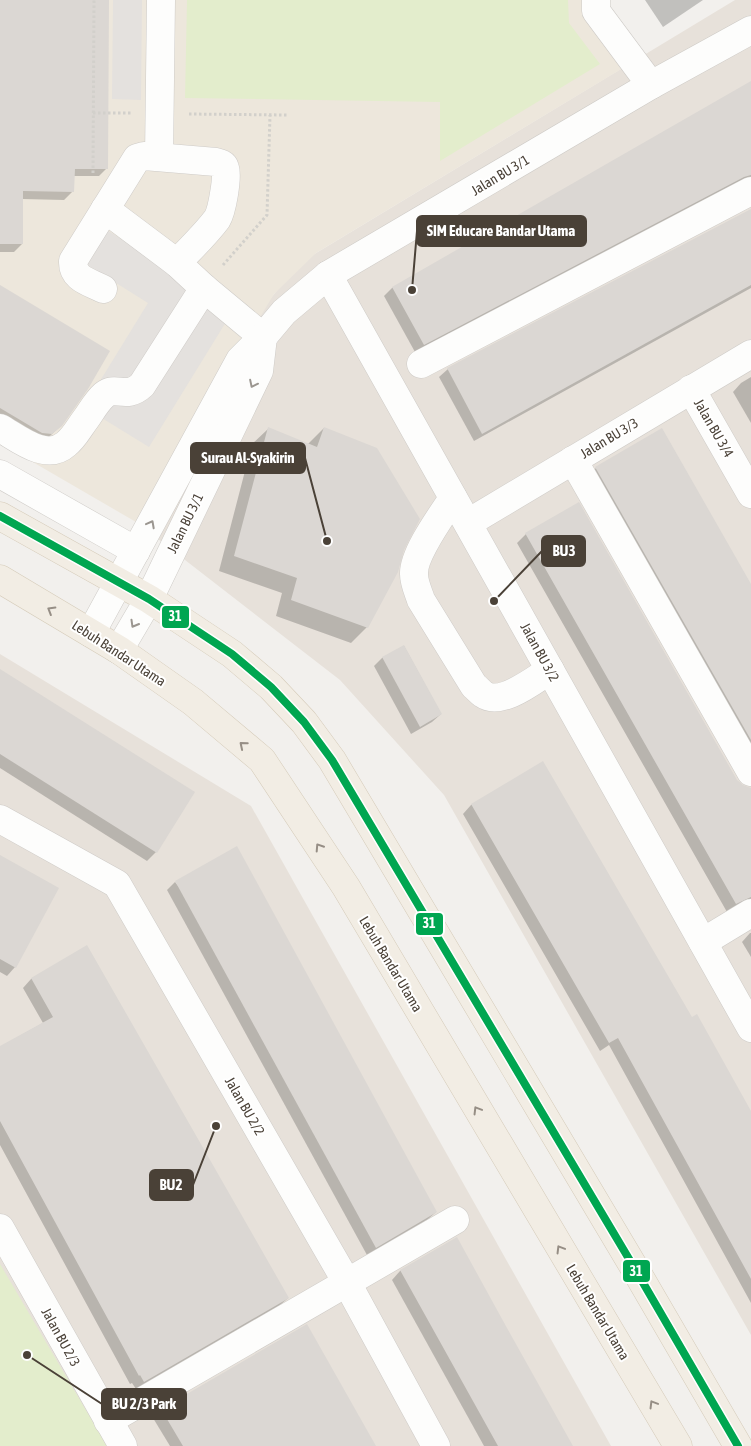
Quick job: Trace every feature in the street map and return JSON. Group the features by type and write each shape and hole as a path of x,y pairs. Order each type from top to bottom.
{"main road":[{"path":"0,516 120,582 232,654 271,687 304,722 332,760 630,1260 738,1446"},
{"name":"Lebuh Bandar Utama","path":"4,584 119,650 193,702 262,760 346,887 678,1446"}],"street":[{"path":"159,157 161,0"},
{"path":"596,0 596,11 651,85"},
{"name":"Jalan BU 3/1","path":"91,633 240,360 264,337 284,312 328,275 651,85 751,30"},
{"path":"103,289 77,276 72,269 73,262 137,158 144,156 216,162 222,164 225,168 226,178 222,205 218,217 177,263"},
{"path":"421,364 751,191"},
{"path":"104,210 177,263 204,288 264,337"},
{"name":"Jalan BU 3/2","path":"328,275 751,1028"},
{"path":"1,432 38,449 48,451 65,446 106,393 136,391 142,385 204,288"},
{"name":"Jalan BU 3/1","path":"119,650 148,599 260,371 264,337"},
{"name":"Jalan BU 3/3","path":"468,523 751,354"},
{"name":"Jalan BU 3/4","path":"691,389 751,494"},
{"path":"573,460 751,772"},
{"path":"0,474 136,552"},
{"path":"453,498 415,560 415,586 422,600 474,686 484,695 497,698 510,695 550,670"},
{"name":"Jalan BU 2/2","path":"0,819 117,884 346,1281 436,1446"},
{"path":"703,942 751,913"},
{"path":"108,1421 346,1281 455,1220"},
{"name":"Jalan BU 2/3","path":"0,1228 123,1446"}],"path":[{"path":"93,181 94,0"},
{"path":"229,271 222,266 266,215 270,115 288,115"}],"shaded area":[{"path":"0,0 585,0 623,68 316,253 274,294 136,522 0,443"},
{"path":"113,0 142,0 141,100 112,99"},
{"path":"735,0 751,0 751,1335 444,795 340,680 136,522 231,348 298,264"},
{"path":"102,227 234,309 149,447 84,407 148,303 81,261"},
{"path":"0,654 251,806 611,1446 0,1446"}],"green space":[{"path":"187,0 568,0 569,23 600,64 440,161 440,102 185,98"},
{"path":"0,1264 107,1446 0,1446"}],"building":[{"path":"0,0 109,0 108,169 75,169 74,192 23,191 23,244 0,244"},
{"path":"751,81 751,175 424,345 392,287"},
{"path":"751,209 751,285 482,434 447,368"},
{"path":"0,285 110,351 88,389 62,426 52,434 42,433 0,408"},
{"path":"268,427 317,447 324,427 377,448 420,519 404,550 398,572 368,628 291,600 297,578 234,556"},
{"path":"662,428 751,584 751,740 595,467"},
{"path":"579,502 737,780 751,788 751,897 736,904 525,533"},
{"path":"404,645 442,714 420,727 382,657"},
{"path":"0,669 195,792 157,853 0,754"},
{"path":"543,761 692,1017 697,1014 751,1111 751,1279 618,1038 609,1043 471,804"},
{"path":"237,846 437,1212 376,1248 175,881"},
{"path":"0,855 59,888 16,968 0,959"},
{"path":"87,945 289,1298 144,1382 0,1121 0,1046 53,1017 31,978"},
{"path":"457,1237 573,1446 498,1446 400,1270"},
{"path":"307,1324 376,1446 183,1446 161,1409"}],"transit line":[{"name":"31","path":"0,516 149,599 232,654 271,687 304,722 332,760 635,1269 738,1446"}],"place":[{"name":"SIM Educare Bandar Utama","path":"412,290"},
{"name":"Surau Al-Syakirin","path":"327,541"},
{"name":"BU3","path":"494,601"},
{"name":"BU2","path":"216,1126"},
{"name":"BU 2/3 Park","path":"27,1355"}]}
